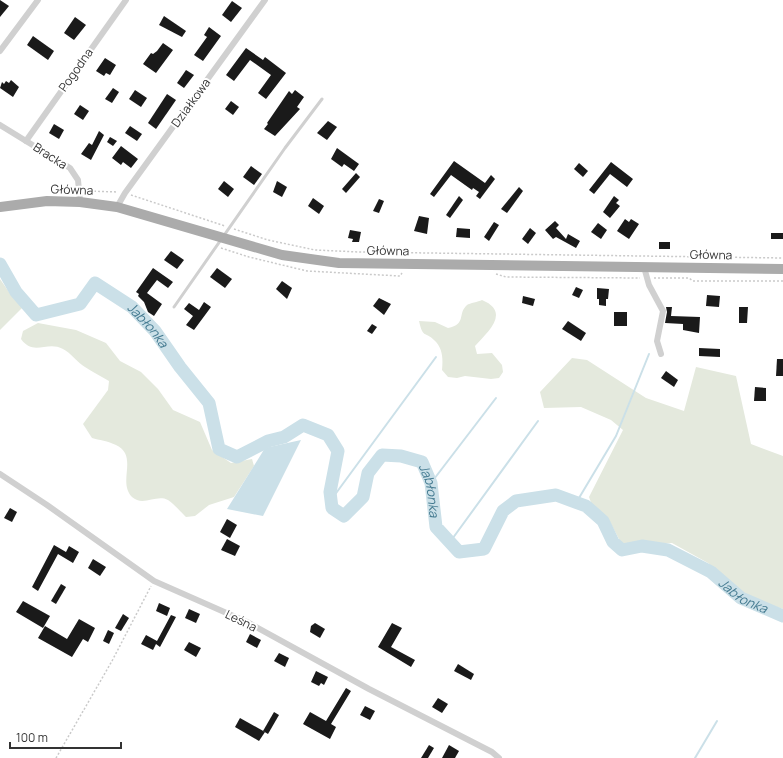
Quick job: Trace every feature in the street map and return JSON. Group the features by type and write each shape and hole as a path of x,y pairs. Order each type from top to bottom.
{"main road":[{"name":"Główna","path":"0,207 47,201 80,202 117,207 282,255 339,263 783,269"}],"street":[{"path":"0,51 38,0"},
{"name":"Pogodna","path":"26,141 126,0"},
{"name":"Działkowa","path":"117,207 125,193 265,0"},
{"name":"Bracka","path":"0,125 70,168 78,180 80,202"},
{"path":"644,267 649,285 663,311 657,341 661,354"},
{"name":"Leśna","path":"0,474 47,504 154,581 247,622 370,689 492,752 499,758"}],"lane":[{"path":"174,306 229,227 322,99"}],"path":[{"path":"78,190 125,193 268,240 315,250 359,252 783,258"},
{"path":"56,758 112,661 154,581"}],"shaded area":[{"path":"0,279 11,295 23,307 0,330"},
{"path":"482,300 491,305 495,310 496,316 491,328 475,346 477,354 492,353 502,365 503,372 499,378 491,379 465,376 457,378 448,377 442,370 441,350 431,337 423,333 419,321 435,322 448,328 454,326 460,321 462,312 467,305"},
{"path":"38,323 76,330 106,343 120,361 141,372 158,389 173,410 200,422 212,450 231,463 252,459 254,466 234,497 209,505 195,516 186,517 168,500 159,498 141,501 132,497 126,484 127,462 123,450 116,445 92,438 83,424 108,390 109,381 79,363 63,349 52,346 36,348 26,344 21,339 23,331"},
{"path":"572,358 587,360 646,398 684,411 696,367 736,376 751,444 783,456 783,609 747,597 708,563 672,543 632,545 621,543 608,518 593,508 589,497 623,430 611,420 581,407 544,408 540,392"}],"water":[{"path":"301,440 263,516 227,509 265,448"}],"building":[{"path":"0,0 9,6 0,17"},
{"path":"232,1 242,8 231,22 222,15"},
{"path":"164,16 186,31 182,37 159,25"},
{"path":"75,17 86,25 74,40 64,33"},
{"path":"209,27 221,36 203,61 194,55 207,37 204,35"},
{"path":"33,36 54,51 48,60 27,45"},
{"path":"163,43 173,50 156,73 143,64 151,53 153,54 157,51"},
{"path":"246,48 263,60 265,57 286,73 266,99 258,93 271,75 250,60 234,81 226,75"},
{"path":"105,58 116,65 110,75 106,73 104,76 96,71"},
{"path":"186,70 194,75 184,88 177,83"},
{"path":"11,80 19,87 13,97 0,88 2,82 4,84 6,81 9,83"},
{"path":"113,88 119,92 112,103 105,99"},
{"path":"135,90 147,98 141,107 129,99"},
{"path":"295,90 304,97 297,107 300,109 275,136 264,129 289,91 292,94"},
{"path":"167,94 176,100 156,129 148,123"},
{"path":"231,101 239,107 233,115 225,109"},
{"path":"80,105 89,111 83,120 74,114"},
{"path":"328,121 337,127 327,140 317,133"},
{"path":"54,124 64,130 59,139 49,133"},
{"path":"130,126 142,134 137,141 125,133"},
{"path":"99,131 104,135 91,160 81,154 89,143 92,145"},
{"path":"110,137 117,141 113,146 107,142"},
{"path":"121,146 138,159 131,168 123,162 121,165 112,158"},
{"path":"337,148 359,164 354,171 344,164 342,167 331,159"},
{"path":"454,161 485,183 491,175 495,179 480,199 476,196 479,192 473,188 472,190 451,175 434,197 430,194"},
{"path":"611,162 633,179 627,187 610,174 594,194 589,190"},
{"path":"579,163 588,171 583,177 574,169"},
{"path":"251,166 262,174 254,185 243,177"},
{"path":"356,173 360,177 346,193 342,189"},
{"path":"224,181 234,189 228,197 218,189"},
{"path":"277,181 287,187 282,197 273,192"},
{"path":"519,187 523,191 507,213 501,209"},
{"path":"459,196 463,200 450,218 446,215"},
{"path":"614,196 619,200 616,203 620,206 610,218 603,212"},
{"path":"313,198 324,206 319,214 308,206"},
{"path":"379,199 384,201 379,213 373,211"},
{"path":"419,216 429,218 427,234 414,231"},
{"path":"625,219 629,222 631,219 639,224 629,239 617,231"},
{"path":"555,221 559,225 556,228 566,239 568,234 580,241 576,248 556,237 553,239 545,230"},
{"path":"494,222 499,225 489,241 484,237"},
{"path":"598,223 607,230 601,239 591,232"},
{"path":"457,228 470,229 470,238 456,237"},
{"path":"530,228 536,233 528,244 522,239"},
{"path":"350,230 361,232 359,242 352,242 353,239 348,238"},
{"path":"771,233 783,233 783,239 771,239"},
{"path":"659,242 670,242 670,249 659,249"},
{"path":"171,251 184,260 177,269 164,260"},
{"path":"153,268 173,282 168,288 157,280 147,293 162,304 154,316 148,312 144,302 136,292"},
{"path":"217,268 232,279 225,288 210,277"},
{"path":"282,281 292,288 287,299 276,289"},
{"path":"576,287 583,290 579,298 572,295"},
{"path":"597,288 609,289 608,299 606,299 606,306 599,305 599,299 597,299"},
{"path":"707,295 720,296 719,307 706,306"},
{"path":"523,296 535,299 533,306 522,303"},
{"path":"379,298 391,304 384,315 373,306"},
{"path":"204,302 211,307 194,330 186,325 193,316 184,309 189,303 199,310"},
{"path":"666,307 672,307 671,316 700,317 699,333 683,330 683,324 665,323 667,312"},
{"path":"739,307 748,307 747,323 739,323"},
{"path":"614,312 627,312 627,326 614,326"},
{"path":"568,321 586,333 581,341 562,329"},
{"path":"372,324 377,327 372,334 367,331"},
{"path":"699,348 720,349 720,357 699,356"},
{"path":"777,359 783,359 783,376 776,376"},
{"path":"666,371 678,380 674,387 661,378"},
{"path":"755,387 766,388 766,401 754,401"},
{"path":"10,508 17,512 12,522 4,518"},
{"path":"227,519 237,525 230,538 220,532"},
{"path":"227,539 240,546 235,556 221,550"},
{"path":"54,545 66,552 69,546 79,552 73,563 58,554 38,591 32,587"},
{"path":"93,559 106,567 100,576 88,568"},
{"path":"61,584 66,587 56,604 51,601"},
{"path":"23,601 50,616 43,628 16,612"},
{"path":"159,603 170,608 167,616 156,611"},
{"path":"189,609 200,614 196,623 185,618"},
{"path":"123,614 129,618 121,631 115,628"},
{"path":"171,615 176,617 160,647 156,644 153,650 141,644 146,635 157,641"},
{"path":"79,619 95,628 88,642 83,639 72,657 38,638 45,626 67,639"},
{"path":"315,623 325,629 320,638 310,632 311,626"},
{"path":"392,623 402,628 391,647 415,660 411,667 378,647"},
{"path":"108,630 114,633 109,644 103,641"},
{"path":"250,634 261,640 257,648 246,642"},
{"path":"189,642 201,648 196,657 184,650"},
{"path":"279,653 289,658 285,667 274,661"},
{"path":"458,664 474,674 471,680 454,671"},
{"path":"316,671 328,677 324,685 321,683 319,686 311,682"},
{"path":"346,688 351,691 331,724 336,727 330,739 303,724 310,712 326,721"},
{"path":"438,698 448,704 442,713 432,707"},
{"path":"365,706 375,711 370,720 360,715"},
{"path":"274,712 279,715 268,734 263,731"},
{"path":"240,718 265,732 259,741 235,727"},
{"path":"429,745 434,748 428,758 421,758"},
{"path":"449,745 459,751 455,758 442,758"}],"waterway":[{"name":"Jabłonka","path":"0,264 16,292 36,315 80,304 95,283 132,307 155,331 180,367 209,403 219,449 237,457 268,441 284,437 303,425 328,435 338,451 330,492 332,508 344,516 363,497 368,473 382,455 401,456 422,462 431,483 436,527 459,552 484,549 503,511 516,501 556,495 586,506 603,521 613,542 622,550 642,546 668,550 711,572 741,598 783,616"},
{"path":"576,503 616,436 649,354"},
{"path":"331,500 436,357"},
{"path":"431,483 496,398"},
{"path":"450,542 538,421"},
{"path":"695,758 717,721"}]}
